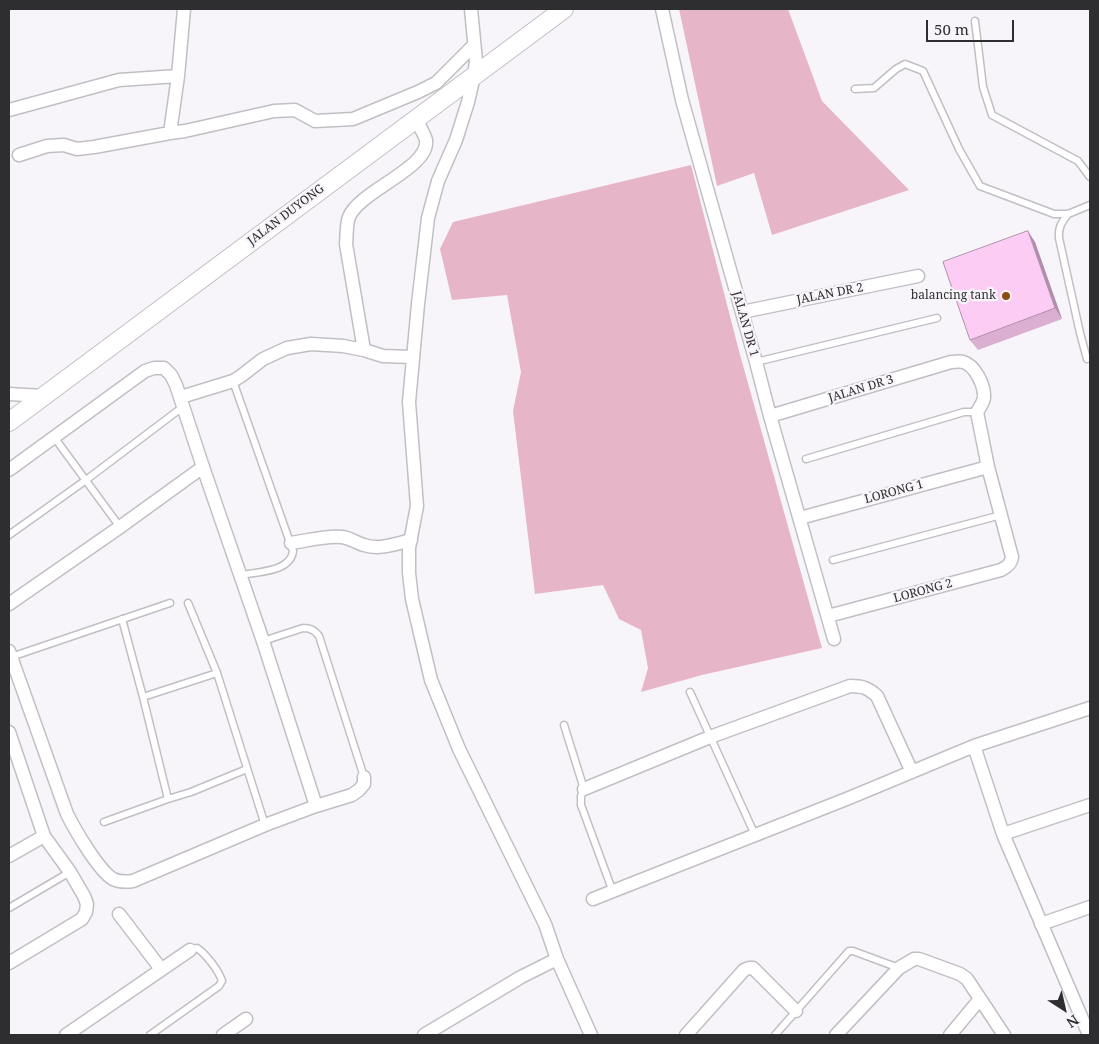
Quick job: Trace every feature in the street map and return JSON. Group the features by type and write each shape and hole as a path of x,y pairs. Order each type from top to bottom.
{"main road":[{"name":"JALAN DUYONG","path":"9,422 564,9"}],"street":[{"path":"170,133 178,76 184,9"},
{"path":"471,9 476,61 474,76 456,140 438,181 428,218 412,357 409,402 417,506 409,548 412,599 431,680 459,749 545,924 557,959 591,1035"},
{"name":"JALAN DR 1","path":"662,9 682,100 834,639"},
{"path":"18,154 47,146 64,145 77,149 94,147 185,131 274,111 295,110 315,121 353,119 436,83 474,45"},
{"path":"9,110 119,80 178,76"},
{"path":"364,350 346,244 349,217 363,200 392,181 424,152 426,140 416,119"},
{"name":"JALAN DR 2","path":"742,312 918,276"},
{"path":"182,402 233,381 263,359 288,348 311,344 343,346 383,356 412,357"},
{"name":"JALAN DR 3","path":"770,416 951,362 964,362 978,376 984,396 982,405 977,412"},
{"path":"9,470 145,371 154,368 164,368 172,375 316,806"},
{"path":"9,394 43,396"},
{"path":"977,412 988,467 1001,515"},
{"path":"9,604 203,467"},
{"name":"LORONG 1","path":"800,518 988,467"},
{"name":"LORONG 2","path":"828,616 1001,570 1011,562 1012,557 1001,515"},
{"path":"291,543 342,537 366,546 378,547 411,540"},
{"path":"10,654 67,814 74,828 104,871 114,880 123,882 133,881 265,825 352,795 364,784 364,777"},
{"path":"584,789 710,737 850,686 868,689 877,696 912,772"},
{"path":"593,899 974,746 1090,708"},
{"path":"9,732 44,836 70,872 87,904 86,912 82,919 9,964"},
{"path":"974,746 1003,834 1088,1035"},
{"path":"1003,834 1090,805"},
{"path":"9,856 44,836"},
{"path":"1041,924 1090,907"},
{"path":"119,914 161,969"},
{"path":"66,1035 190,950"},
{"path":"424,1035 520,977 557,959"},
{"path":"836,1035 898,968 914,959 919,959 960,974 967,979 1004,1035"},
{"path":"686,1035 744,970 749,968 753,968 796,1011"},
{"path":"950,1035 980,999"},
{"path":"223,1035 246,1020"}],"lane":[{"path":"975,21 983,87 992,115 1078,161 1090,177"},
{"path":"854,89 874,88 896,69 905,64 923,70 959,150 980,186 1054,214 1068,214 1090,205"},
{"path":"1068,214 1058,230 1059,238 1087,359"},
{"path":"756,362 937,318"},
{"path":"233,381 293,551 292,557 282,567 240,575"},
{"path":"9,534 86,480 182,402"},
{"path":"806,459 964,412 977,412"},
{"path":"54,437 120,527"},
{"path":"834,560 1001,515"},
{"path":"10,654 170,603"},
{"path":"188,603 217,673 265,825"},
{"path":"122,619 168,799"},
{"path":"262,641 303,628 314,630 319,636 364,777"},
{"path":"143,697 217,673"},
{"path":"690,692 755,835"},
{"path":"564,725 584,789 580,805 613,892"},
{"path":"104,822 215,783 247,769"},
{"path":"9,908 70,872"},
{"path":"150,1035 219,986 222,981 202,951 197,948 190,950"},
{"path":"775,1035 849,951 898,968"}],"shaded area":[{"path":"679,9 788,9 822,101 909,190 772,235 754,173 717,186"},
{"path":"691,165 739,351 822,648 702,675 641,692 648,668 641,630 619,619 603,585 535,594 513,411 521,372 507,295 452,300 440,249 453,222"}],"building":[{"name":"balancing tank","path":"1028,231 1055,308 970,340 943,262"}],"place":[{"name":"balancing tank","path":"1006,296"}]}
